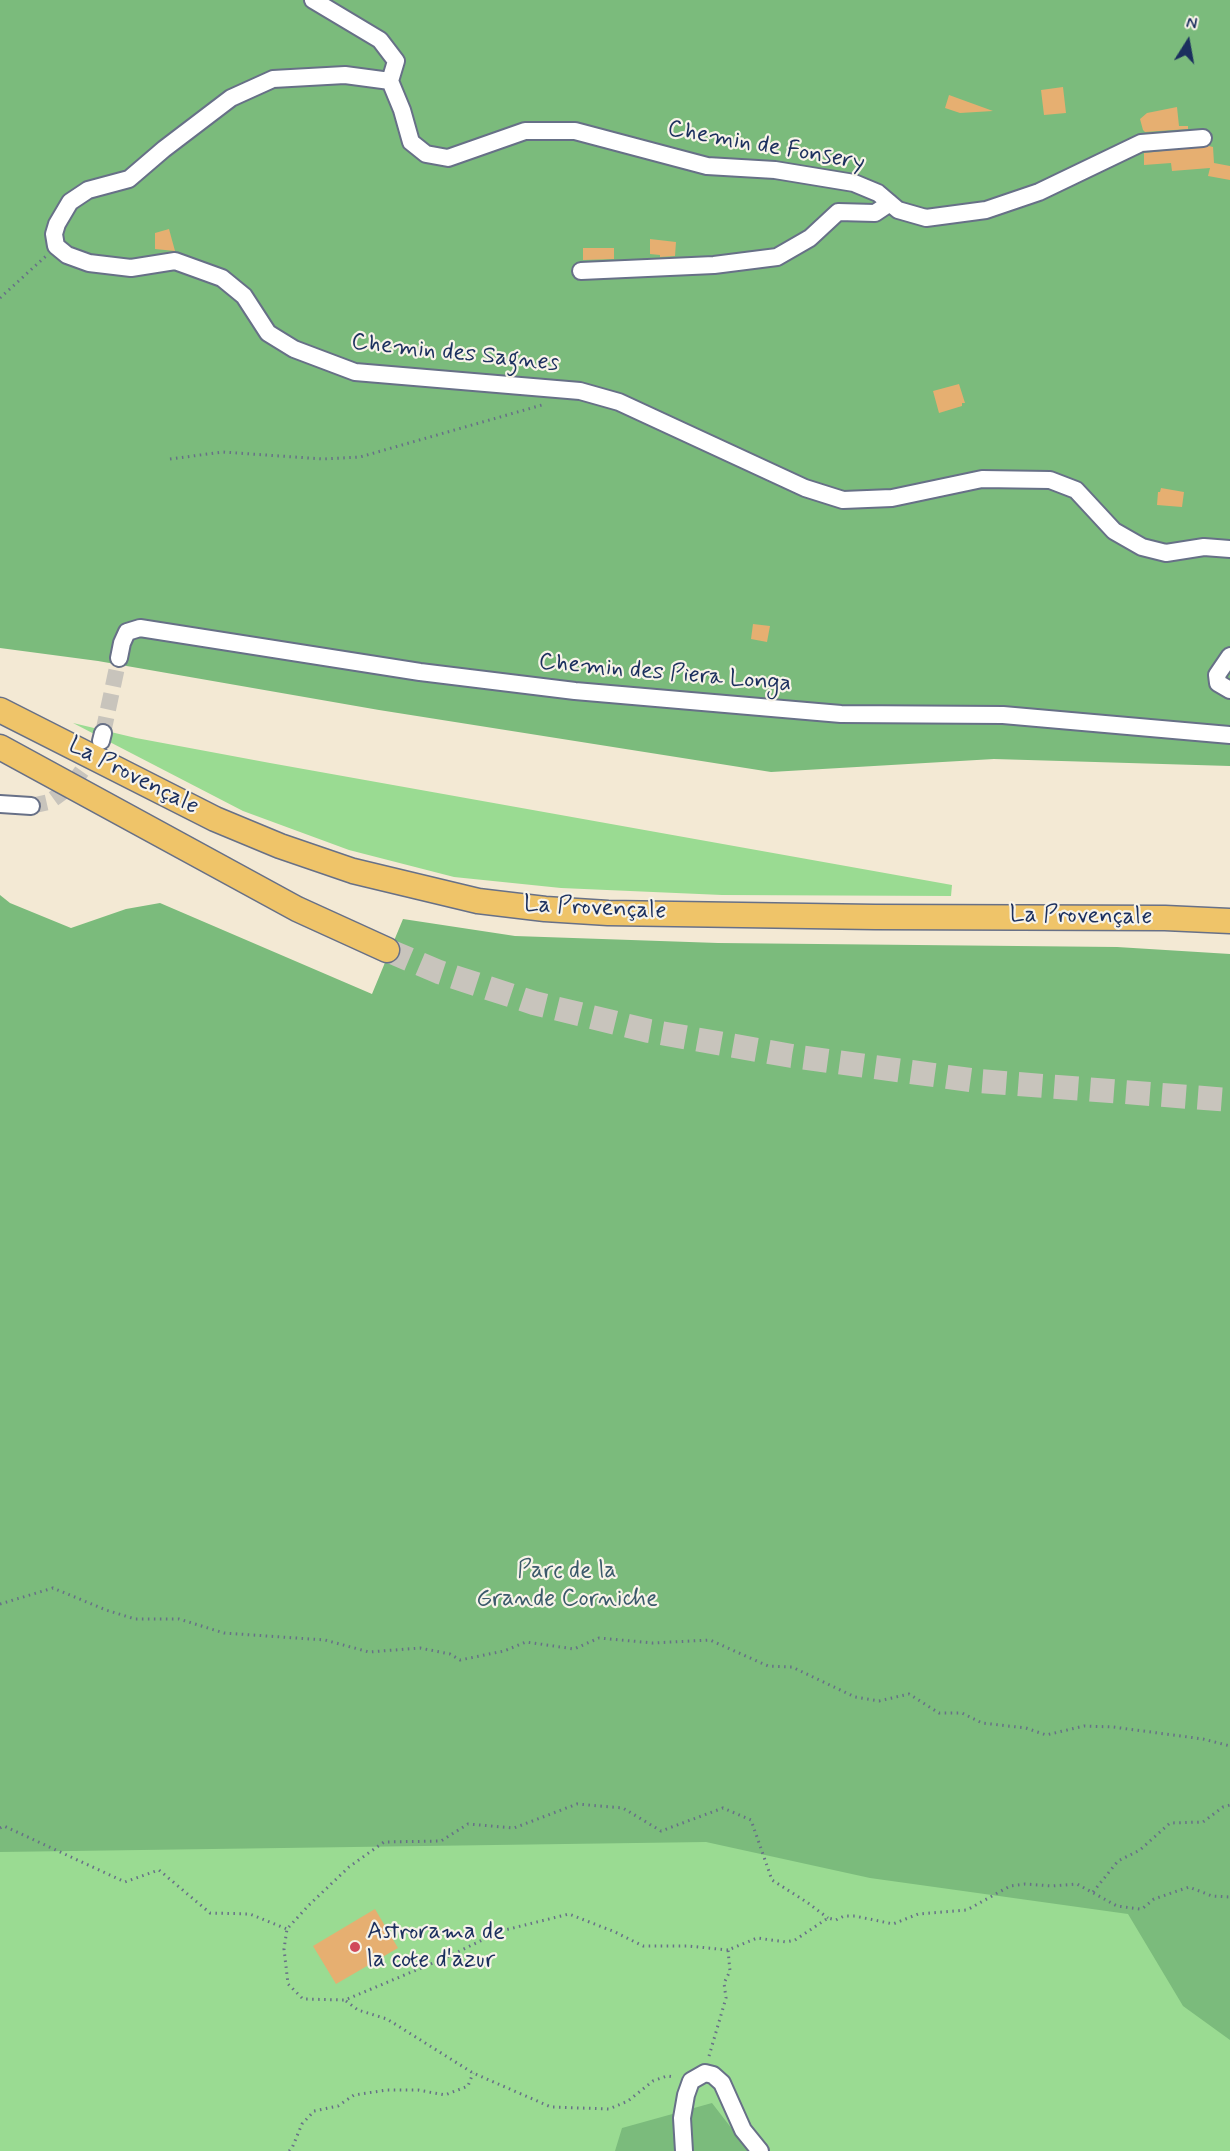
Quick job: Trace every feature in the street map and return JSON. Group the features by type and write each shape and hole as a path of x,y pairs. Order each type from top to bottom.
{"highway":[{"name":"La Provençale","path":"0,710 215,819 280,846 353,871 478,901 545,909 608,913 875,917 1144,917 1230,921"},
{"name":"La Provençale","path":"0,747 297,909 387,950"}],"street":[{"path":"56,246 54,234 57,224 70,202 88,190 129,178 231,98 273,79 345,75 390,81 396,61 381,40 312,0"},
{"name":"Chemin de Fonsery","path":"390,81 402,110 411,142 426,154 448,158 525,131 575,131 707,166 775,170 854,183 878,193 898,210 926,218 986,210 1039,192 1141,143 1203,138"},
{"path":"581,271 714,265 777,257 810,238 838,212 875,213 890,203"},
{"name":"Chemin des Sagnes","path":"56,246 67,255 89,263 131,268 175,261 222,278 244,296 268,333 294,349 355,372 580,391 619,402 805,488 843,500 892,498 982,479 1050,480 1076,490 1114,531 1142,547 1166,554 1204,547 1230,549"},
{"name":"Chemin des Piera Longa","path":"119,658 127,632 140,628 420,672 575,691 841,714 1002,715 1230,735"},
{"path":"1230,656 1217,675 1218,683 1230,690"},
{"path":"0,804 31,806"},
{"path":"684,2151 682,2118 686,2095 698,2077 713,2075 722,2083 743,2130 760,2151"}],"path":[{"path":"0,298 56,246"},
{"path":"170,459 223,452 323,459 360,457 542,405"},
{"path":"0,1604 53,1588 106,1610 135,1619 179,1619 224,1633 325,1640 369,1652 420,1648 450,1654 460,1660 504,1651 526,1642 574,1649 598,1638 653,1643 710,1640 768,1666 792,1667 855,1697 879,1701 909,1694 939,1713 962,1713 982,1723 1026,1728 1046,1735 1084,1726 1113,1727 1203,1739 1230,1746"},
{"path":"828,1918 795,1940 786,1942 756,1938 728,1950 688,1946 643,1946 569,1914 501,1931 445,1958 345,2000 303,1999 288,1984 284,1949 287,1929 309,1905 349,1867 384,1842 441,1841 468,1824 514,1828 577,1804 623,1808 661,1831 723,1808 751,1820 772,1880 828,1918 837,1920 844,1916 855,1916 893,1924 918,1914 967,1910 1010,1887 1025,1884 1052,1886 1077,1884 1117,1906 1140,1909 1154,1899 1189,1887 1212,1896 1230,1897"},
{"path":"1093,1893 1118,1862 1140,1850 1170,1824 1203,1822 1230,1805"},
{"path":"0,1828 4,1826 125,1882 159,1870 210,1913 250,1914 287,1929"},
{"path":"345,2000 358,2010 387,2019 473,2073 551,2107 609,2109 628,2101 653,2081 667,2076 698,2077 710,2050 726,1998 724,1983 730,1971 728,1950"},
{"path":"289,2151 302,2124 314,2111 338,2106 354,2095 387,2090 445,2095 468,2086 473,2073"}],"green space":[{"path":"0,0 1230,0 1230,766 994,759 771,772 379,710 98,661 0,648"},
{"path":"73,723 136,738 270,763 952,885 951,896 722,895 561,888 454,877 349,850 243,811"},
{"name":"Parc de la Grande Corniche","path":"0,895 10,903 71,928 126,909 160,903 372,994 403,919 515,936 718,943 1117,947 1230,954 1230,2040 1183,2006 1128,1914 870,1878 706,1842 0,1852"},
{"name":"Parc de la Grande Corniche","path":"0,964 1230,1093 1230,2151 0,2151"},
{"path":"712,2103 749,2151 615,2151 622,2128"}],"building":[{"path":"1063,87 1066,113 1044,115 1041,90"},
{"path":"949,95 993,111 960,113 945,108"},
{"path":"1177,107 1179,126 1188,126 1188,129 1145,132 1143,130 1140,119 1147,113"},
{"path":"1213,147 1214,163 1230,166 1230,180 1208,176 1210,168 1172,171 1171,163 1144,165 1144,153"},
{"path":"169,229 175,251 155,249 155,233"},
{"path":"650,239 676,242 675,256 660,257 660,255 650,254"},
{"path":"583,248 614,248 614,259 583,260"},
{"path":"959,384 965,403 939,413 933,391"},
{"path":"1161,488 1184,492 1182,507 1157,505 1158,492"},
{"path":"753,624 770,626 767,642 751,639"},
{"name":"Astrorama de la cote d'azur","path":"375,1909 398,1948 336,1984 313,1946"}],"tunnel":[{"path":"103,733 119,658"},
{"path":"31,806 49,802 71,786 97,750"},
{"path":"387,950 439,972 534,1003 649,1031 792,1056 978,1081 1230,1100"}],"place":[{"name":"Astrorama de la cote d'azur","path":"355,1947"}]}
